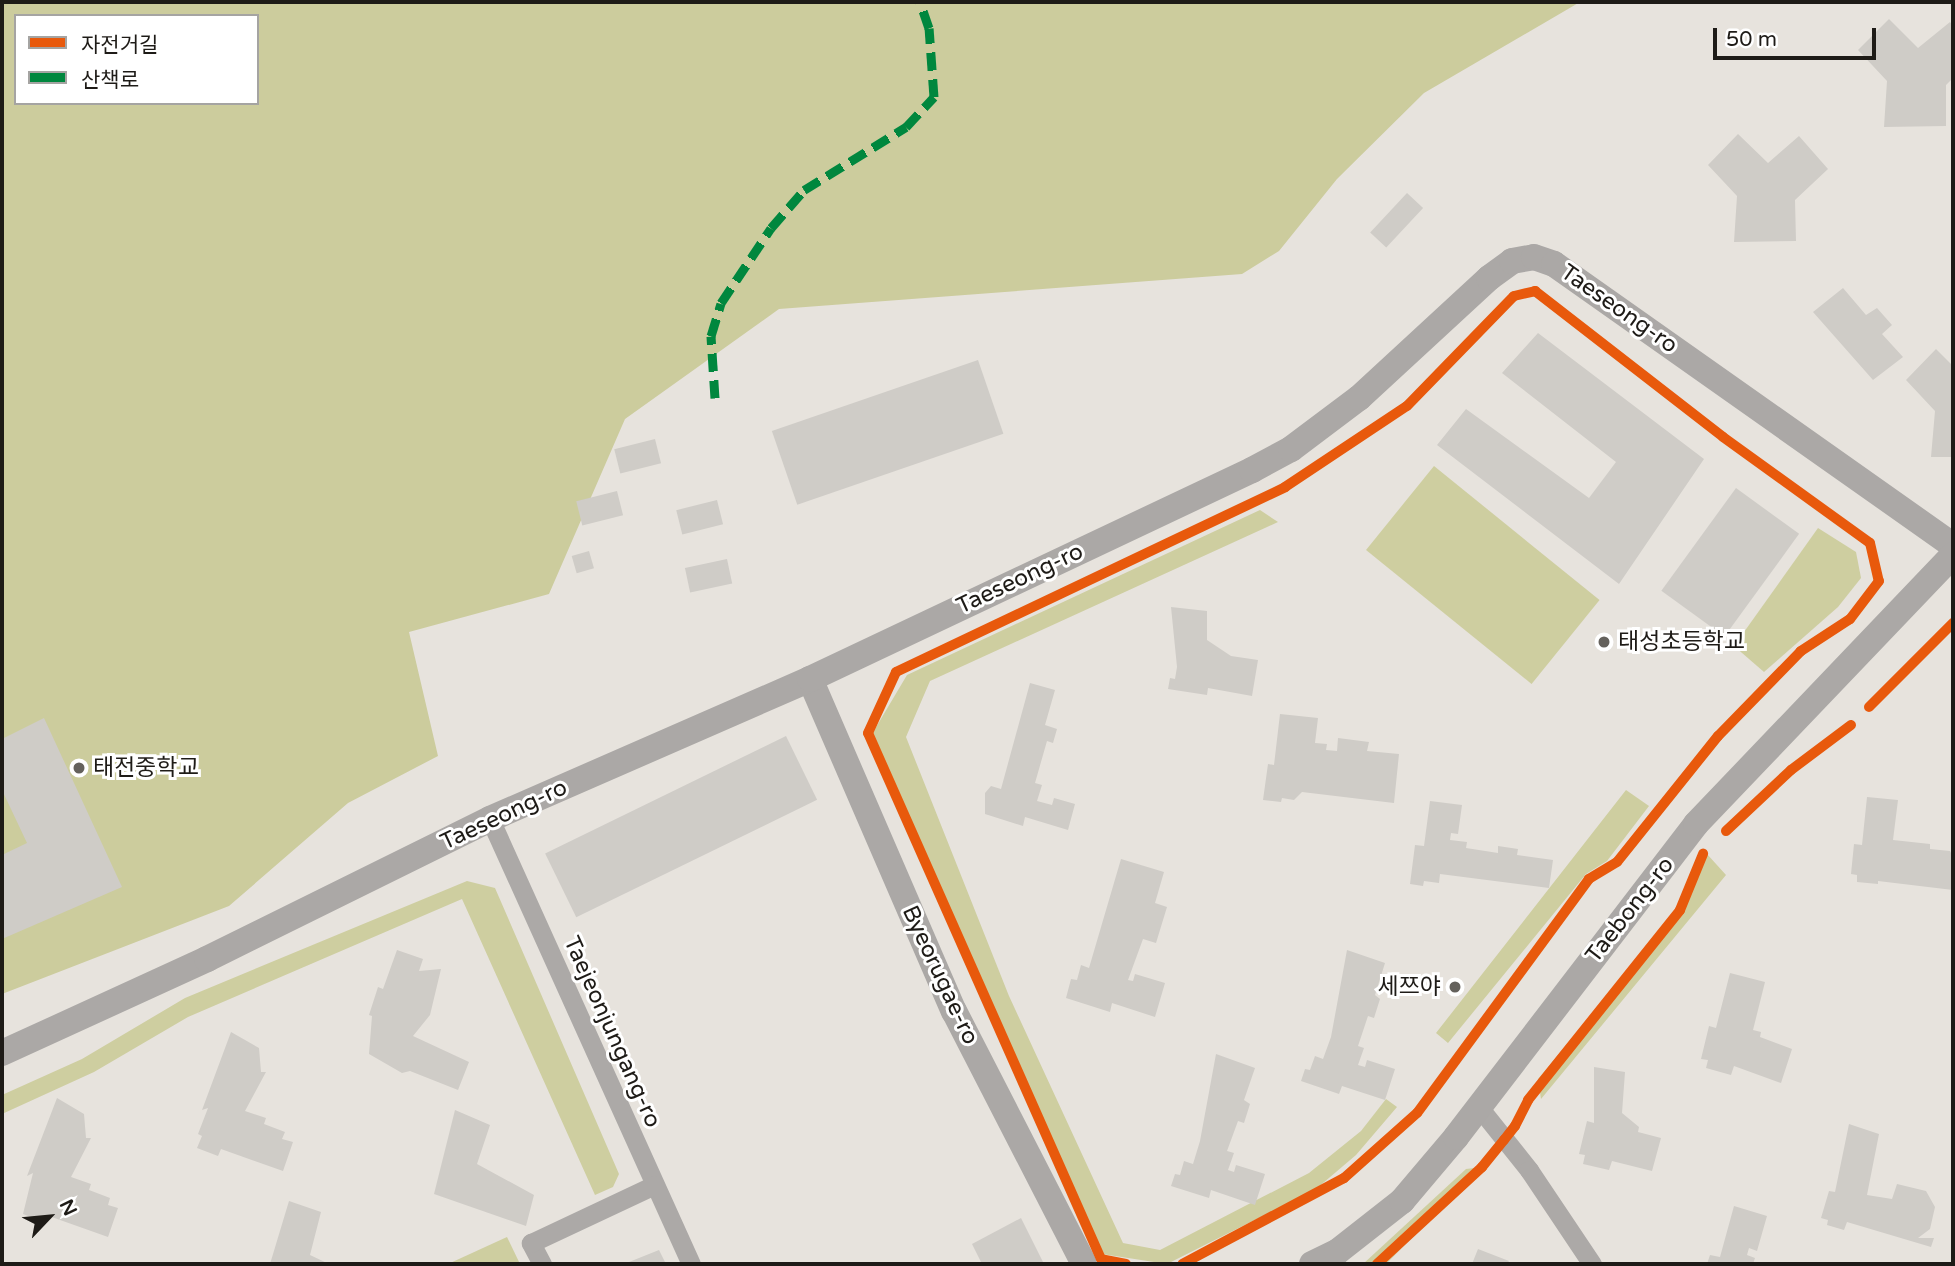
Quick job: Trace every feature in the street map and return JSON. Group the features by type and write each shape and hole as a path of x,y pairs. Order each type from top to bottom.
{"street":[{"name":"Taeseong-ro","path":"2,1053 207,959 490,819 810,679 1291,449 1359,398 1489,278 1512,261 1534,257 1554,264 1953,545"},
{"name":"Taebong-ro","path":"1312,1264 1337,1252 1402,1201 1456,1138 1696,824 1953,555"},
{"name":"Byeorugae-ro","path":"810,679 954,1011 1084,1264"},
{"name":"Taejeonjungang-ro","path":"490,819 691,1264"},
{"path":"1478,1106 1530,1170 1592,1264"},
{"path":"542,1264 531,1243 654,1185"}],"green space":[{"path":"2,2 1580,2 1424,93 1337,179 1279,251 1242,274 779,309 625,419 549,594 409,632 438,756 348,803 229,906 2,994"},
{"path":"1434,466 1600,600 1532,684 1366,550"},
{"path":"1260,510 1278,522 930,681 906,737 1009,996 1123,1243 1160,1250 1309,1173 1361,1131 1386,1099 1397,1107 1356,1155 1316,1189 1167,1264 1102,1254 872,734 907,675"},
{"path":"1818,528 1856,552 1861,578 1838,607 1764,672 1734,646"},
{"path":"1626,790 1649,806 1607,861 1586,874 1448,1043 1436,1033"},
{"path":"1707,854 1726,875 1541,1099 1538,1079 1673,917 1698,865"},
{"path":"467,881 495,888 619,1174 613,1187 595,1195 462,899 188,1017 94,1072 2,1114 2,1095 82,1059 185,998"},
{"path":"1482,1167 1386,1264 1363,1264 1466,1169"},
{"path":"507,1237 520,1264 448,1264"}],"building":[{"path":"1889,19 1918,48 1950,22 1953,26 1953,78 1946,85 1946,126 1884,127 1887,81 1858,50"},
{"path":"1738,134 1768,163 1799,136 1828,169 1795,200 1796,241 1734,242 1737,196 1708,165"},
{"path":"1407,193 1423,208 1386,247 1370,232"},
{"path":"1843,288 1866,315 1877,308 1892,325 1882,334 1903,357 1873,380 1813,312"},
{"path":"1538,333 1704,459 1619,584 1437,445 1466,409 1589,498 1616,462 1502,373"},
{"path":"1936,349 1953,366 1953,457 1931,457 1935,411 1906,380"},
{"path":"978,360 1003,434 797,505 772,431"},
{"path":"655,439 661,463 620,473 614,449"},
{"path":"1736,488 1799,534 1724,637 1661,591"},
{"path":"617,491 623,515 582,525 576,501"},
{"path":"717,500 723,524 682,534 676,510"},
{"path":"589,551 594,568 577,573 572,556"},
{"path":"727,559 732,583 690,592 685,568"},
{"path":"1171,607 1207,611 1207,640 1231,656 1258,660 1252,696 1208,688 1207,695 1168,689 1170,678 1175,679 1177,667"},
{"path":"1030,683 1055,690 1045,725 1057,729 1053,743 1047,741 1035,783 1042,785 1037,801 1052,805 1054,798 1075,804 1068,830 1025,817 1023,826 985,814 985,793 991,786 1001,789"},
{"path":"1280,714 1318,718 1315,743 1327,744 1326,750 1337,751 1338,738 1369,742 1367,751 1399,754 1394,803 1302,792 1294,800 1263,800 1268,764 1274,765"},
{"path":"44,718 122,887 2,939 2,855 27,843 2,790 2,739"},
{"path":"786,736 817,800 576,917 545,853"},
{"path":"1867,797 1898,800 1893,840 1930,844 1930,849 1950,851 1953,857 1953,890 1878,881 1878,884 1857,882 1857,875 1851,874 1854,844 1862,845"},
{"path":"1430,801 1462,805 1458,834 1451,833 1450,840 1467,842 1466,848 1498,853 1498,846 1518,849 1517,855 1553,860 1549,888 1440,874 1439,883 1424,881 1423,886 1410,884 1415,845 1424,846"},
{"path":"1121,859 1164,872 1155,903 1167,907 1156,943 1143,939 1128,980 1133,981 1135,974 1165,983 1155,1017 1112,1003 1110,1012 1066,998 1071,979 1077,980 1081,965 1089,968"},
{"path":"397,950 423,959 419,971 441,969 430,1015 413,1036 469,1062 458,1090 410,1071 402,1073 369,1054 372,1016 369,1015 378,987 383,989"},
{"path":"1347,950 1385,963 1375,995 1380,999 1374,1018 1368,1016 1358,1046 1364,1048 1358,1065 1365,1067 1367,1060 1395,1069 1385,1100 1342,1086 1339,1094 1301,1081 1305,1069 1310,1070 1315,1056 1323,1059 1331,1037"},
{"path":"1730,973 1765,982 1753,1030 1761,1032 1760,1037 1792,1049 1781,1083 1734,1066 1731,1075 1706,1068 1708,1060 1701,1059 1709,1026 1716,1028"},
{"path":"231,1032 259,1048 261,1072 266,1072 245,1111 266,1118 264,1124 285,1132 282,1139 293,1142 283,1171 221,1149 218,1156 197,1148 202,1136 198,1134 208,1108 202,1110"},
{"path":"1216,1054 1255,1068 1244,1100 1250,1104 1244,1123 1238,1121 1227,1151 1234,1153 1228,1170 1234,1172 1236,1165 1265,1174 1255,1205 1211,1190 1209,1198 1171,1186 1175,1174 1180,1175 1184,1161 1193,1164 1200,1141"},
{"path":"1594,1067 1625,1072 1622,1113 1639,1127 1638,1132 1661,1138 1652,1171 1612,1161 1609,1170 1583,1164 1585,1155 1579,1154 1587,1121 1594,1123"},
{"path":"57,1098 84,1114 86,1138 91,1138 71,1177 91,1184 89,1190 110,1198 108,1205 118,1208 108,1237 46,1215 44,1222 23,1214 33,1173 27,1176"},
{"path":"455,1110 490,1125 477,1164 534,1195 526,1226 434,1194"},
{"path":"1849,1124 1879,1134 1867,1195 1892,1199 1897,1184 1926,1191 1935,1207 1930,1229 1918,1238 1934,1238 1931,1247 1847,1222 1844,1230 1827,1225 1828,1220 1821,1218 1829,1191 1835,1192"},
{"path":"289,1201 321,1212 310,1255 329,1264 270,1264"},
{"path":"1734,1206 1767,1216 1757,1251 1749,1248 1747,1255 1755,1258 1753,1264 1707,1264 1710,1255 1720,1257"},
{"path":"1021,1218 1044,1264 982,1264 972,1244"},
{"path":"1478,1249 1509,1261 1507,1264 1472,1264"},
{"path":"659,1250 666,1264 624,1264"}],"marked path":[{"path":"715,398 711,336 721,303 771,228 804,190 906,127 934,97 929,28 920,2"}],"cycle path":[{"path":"1126,1264 1101,1259 868,733 896,672 1285,487 1407,406 1514,296 1535,291 1723,437 1870,543 1879,581 1850,619 1801,651 1718,736 1617,862 1589,879 1417,1113 1344,1178 1182,1264"},
{"path":"1869,707 1953,623"},
{"path":"1726,831 1791,770 1851,725"},
{"path":"1377,1264 1482,1167 1504,1140 1515,1126 1528,1100 1680,910 1703,854"}],"place":[{"name":"태성초등학교","path":"1604,642"},
{"name":"태전중학교","path":"79,768"},
{"name":"세쯔야","path":"1455,987"}]}
